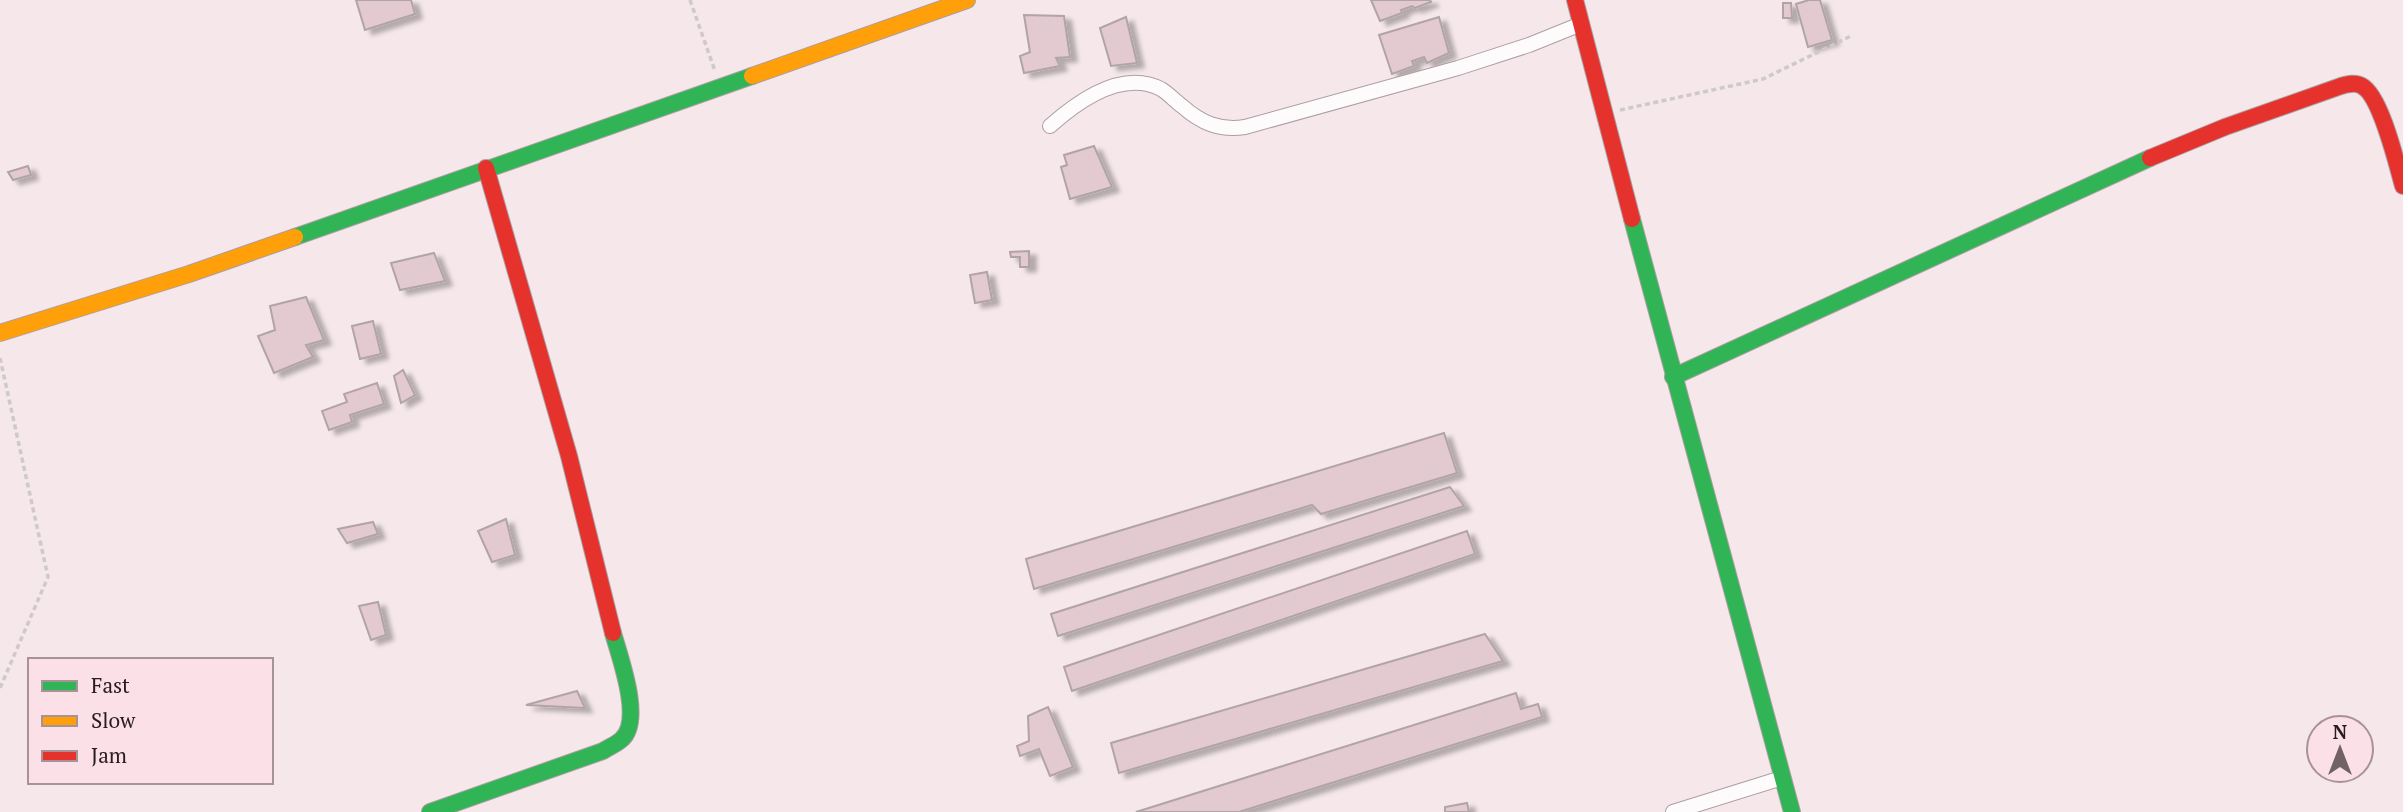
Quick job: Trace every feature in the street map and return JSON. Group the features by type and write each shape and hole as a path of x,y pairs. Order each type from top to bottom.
{"street":[{"path":"0,333 201,270 967,0"},
{"path":"1575,0 1673,377 1792,812"},
{"path":"1050,126 1062,115 1099,92 1119,84 1135,83 1162,90 1206,123 1230,129 1245,127 1458,68 1529,45 1581,23"},
{"path":"1673,377 2185,142 2351,83 2362,86 2371,94 2403,186"},
{"path":"430,812 603,751 624,738 631,718 631,703 573,469 486,168"},
{"path":"1674,812 1782,778"}],"path":[{"path":"691,0 720,86"},
{"path":"1605,114 1763,79 1853,35"},
{"path":"0,358 48,577 0,688"}],"building":[{"path":"356,0 411,0 415,14 365,30"},
{"path":"1371,0 1431,2 1401,10 1402,13 1380,21"},
{"path":"1820,0 1832,40 1808,47 1796,4"},
{"path":"1783,3 1791,3 1792,18 1783,18"},
{"path":"1024,15 1064,16 1070,57 1056,58 1060,66 1024,73 1020,56 1030,52"},
{"path":"1126,17 1137,63 1111,66 1100,28"},
{"path":"1439,17 1449,53 1427,63 1424,57 1412,61 1414,66 1392,74 1379,35"},
{"path":"1094,146 1112,187 1070,199 1061,167 1067,165 1064,155"},
{"path":"28,166 31,175 13,180 8,172"},
{"path":"1029,251 1029,267 1020,267 1020,257 1011,257 1010,252"},
{"path":"434,253 445,281 400,290 391,263"},
{"path":"987,272 992,300 975,303 970,275"},
{"path":"306,297 324,340 306,345 313,357 274,373 258,336 275,330 270,306"},
{"path":"373,321 381,354 360,359 352,326"},
{"path":"403,370 415,395 401,403 394,376"},
{"path":"377,383 384,404 350,415 352,422 329,430 322,411 347,402 344,394"},
{"path":"1444,433 1457,473 1321,514 1312,505 1034,589 1026,559"},
{"path":"1450,487 1464,506 1058,636 1051,614"},
{"path":"506,519 515,555 492,562 478,531"},
{"path":"373,522 378,534 347,543 338,529"},
{"path":"1467,531 1475,554 1072,691 1064,667"},
{"path":"378,602 386,635 371,640 359,606"},
{"path":"1485,634 1503,661 1119,773 1111,743"},
{"path":"577,691 585,708 526,705"},
{"path":"1516,693 1521,709 1538,704 1542,717 1239,812 1136,812"},
{"path":"1048,707 1073,767 1050,776 1039,749 1020,756 1017,746 1029,741 1028,716"},
{"path":"1467,803 1469,812 1445,812 1445,807"}],"traffic: fast":[{"path":"295,237 752,76"},
{"path":"1673,377 2150,158"},
{"path":"1632,219 1792,812"},
{"path":"430,812 603,751 622,739 628,730 630,704 613,633"}],"traffic: slow":[{"path":"752,76 967,0"},
{"path":"0,333 189,274 295,237"}],"traffic: jam":[{"path":"1575,0 1632,219"},
{"path":"2150,158 2225,127 2341,86 2355,84 2369,92 2376,103 2403,186"},
{"path":"486,168 569,456 613,633"}]}
